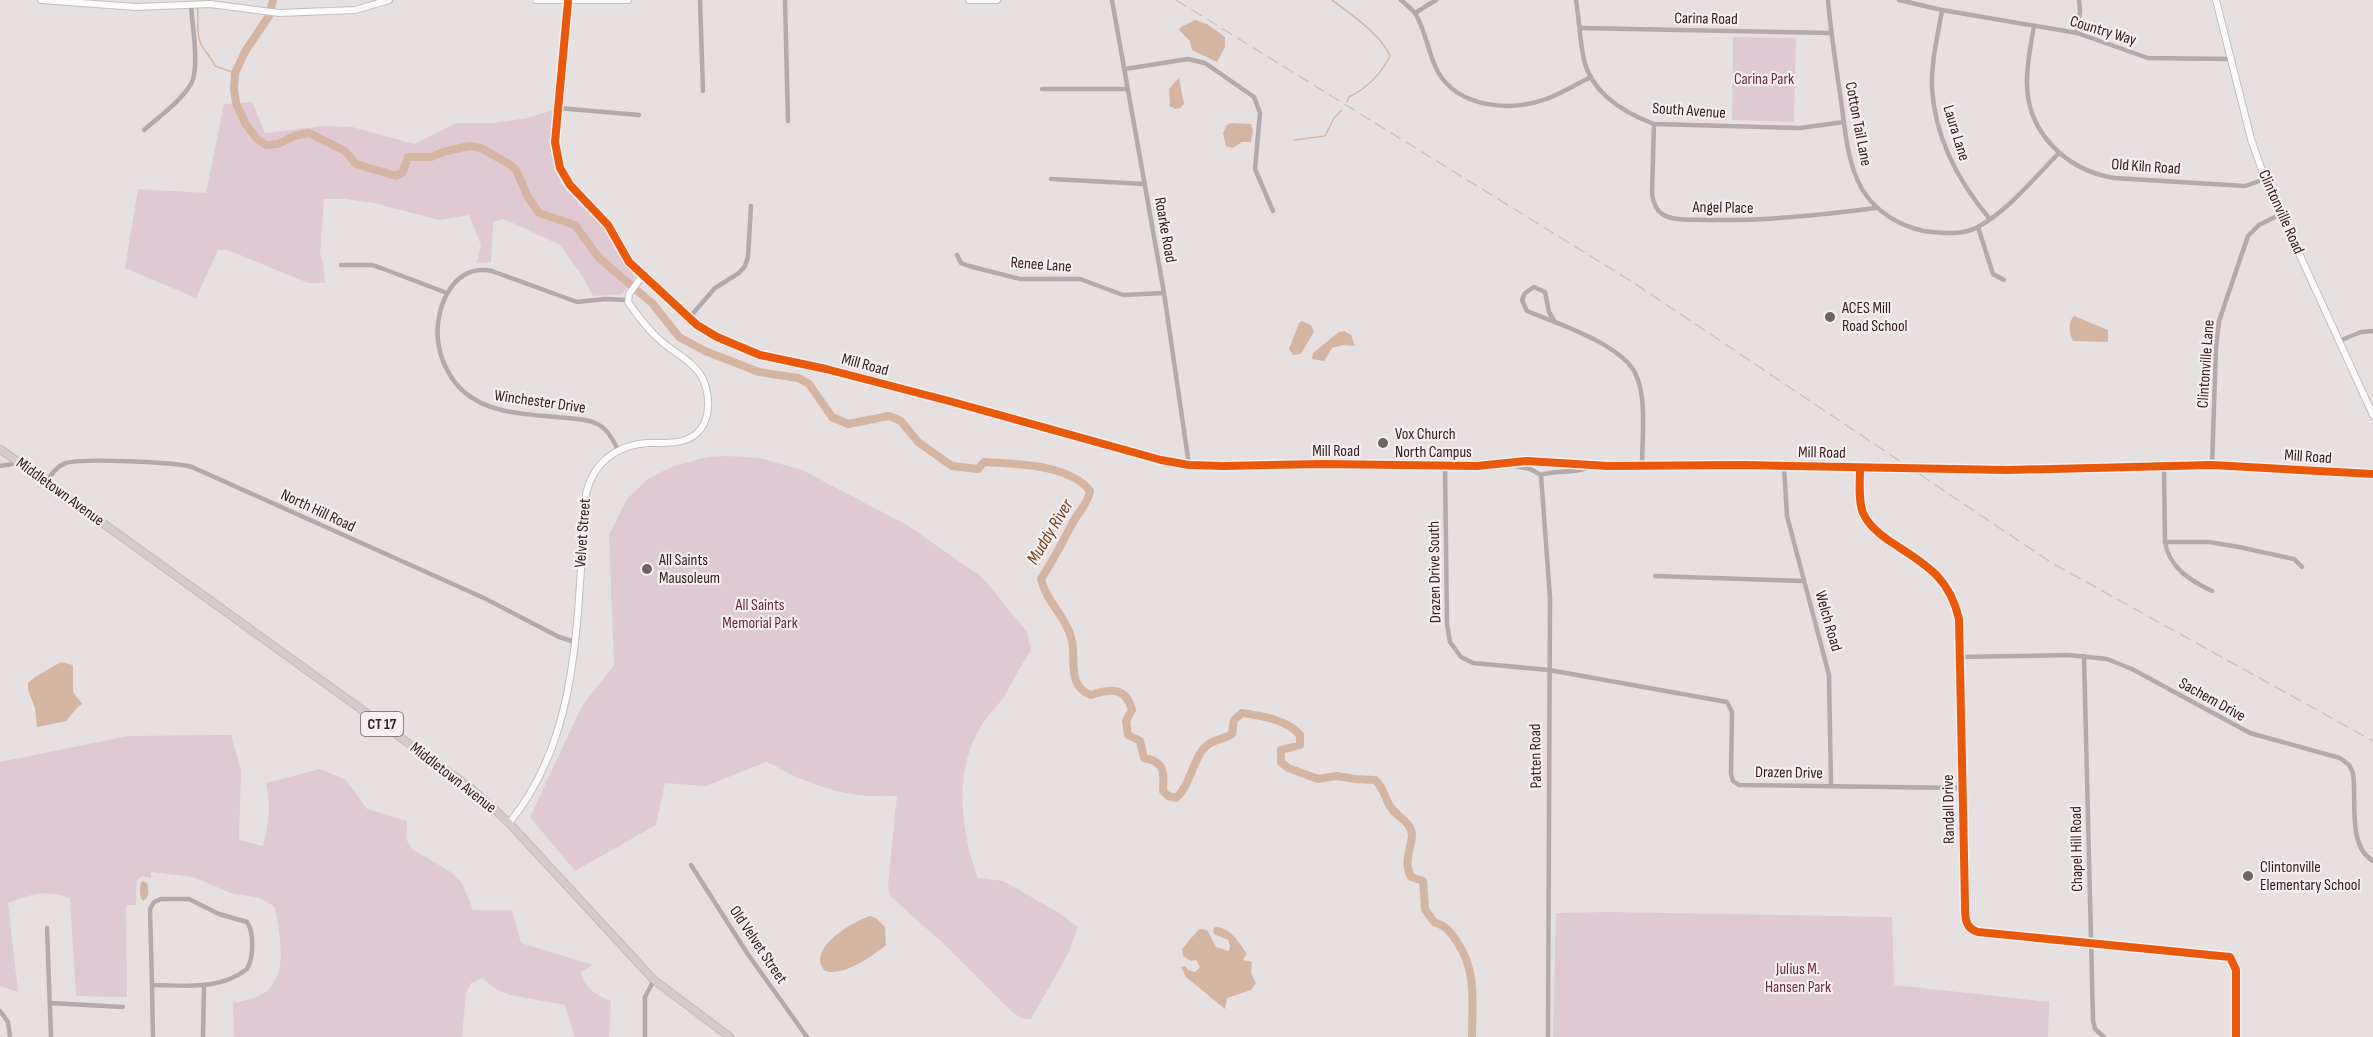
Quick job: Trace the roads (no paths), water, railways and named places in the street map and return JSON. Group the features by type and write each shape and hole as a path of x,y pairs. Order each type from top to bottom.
{"main road":[{"name":"Middletown Avenue","path":"0,449 446,770 489,804 654,980 730,1037"}],"street":[{"path":"41,0 136,7 210,2 274,12 355,10 389,0"},
{"path":"536,0 567,2 628,0"},
{"path":"700,0 703,91"},
{"path":"785,0 788,121"},
{"path":"969,0 998,0"},
{"name":"Roarke Road","path":"1112,0 1164,293 1189,465"},
{"path":"1401,0 1415,13 1438,73 1470,100 1493,105 1531,104 1547,99 1591,77"},
{"path":"1415,13 1436,0"},
{"name":"South Avenue","path":"1576,0 1585,62 1591,77 1611,101 1628,114 1654,124 1800,128 1844,122"},
{"name":"Cotton Tail Lane","path":"1828,0 1844,122 1854,170 1862,189 1876,208 1908,228 1939,233 1961,233 1978,227 2006,208 2058,153"},
{"name":"Country Way","path":"1899,0 1942,10 2077,33 2148,58 2230,59"},
{"path":"2077,33 2079,0"},
{"name":"Clintonville Road","path":"2216,0 2251,138 2265,179 2373,415"},
{"name":"Mill Road","path":"567,2 555,148 557,159 564,176 608,225 629,262 688,318 711,334 760,355 826,369 1161,460 1189,465 1477,466 1534,461 1642,466 2007,470 2212,465 2373,474"},
{"path":"144,130 192,83 195,64 191,5"},
{"name":"Laura Lane","path":"1942,10 1933,63 1932,88 1935,114 1945,149 1956,173 1972,198 1989,218"},
{"name":"Old Kiln Road","path":"2034,26 2027,73 2027,95 2041,132 2058,153 2086,171 2114,178 2245,186 2265,179"},
{"name":"Carina Road","path":"1581,28 1831,33"},
{"path":"1125,69 1188,59 1205,63 1254,97 1260,113 1255,169 1273,211"},
{"path":"1042,89 1128,89"},
{"path":"558,108 639,115"},
{"name":"Angel Place","path":"1654,124 1653,203 1660,213 1675,219 1755,220 1809,217 1876,208"},
{"path":"1051,179 1145,184"},
{"path":"688,318 715,288 739,273 745,266 748,257 751,206"},
{"name":"Clintonville Lane","path":"2212,465 2219,321 2248,236 2259,225 2281,214"},
{"path":"1978,227 1993,274 2004,280"},
{"name":"Renee Lane","path":"957,255 961,263 1020,279 1080,279 1123,295 1164,293"},
{"path":"341,265 372,265 447,293"},
{"name":"Winchester Drive","path":"618,450 610,435 596,423 483,406 458,386 448,372 438,346 439,321 447,293 458,279 465,273 484,269 577,302 605,299 627,300"},
{"path":"627,300 631,290 642,276"},
{"path":"1555,322 1549,312 1545,292 1540,288 1529,289 1522,300 1527,311 1611,348 1632,367 1641,394 1642,466"},
{"name":"Velvet Street","path":"509,824 532,787 554,741 569,686 575,642 586,494 594,472 606,458 618,450 636,444 677,442 690,438 700,430 705,421 709,401 705,382 698,371 651,332 627,300"},
{"path":"2339,341 2361,332 2373,332"},
{"path":"0,466 12,464 16,460"},
{"name":"North Hill Road","path":"46,482 58,468 72,462 175,464 192,467 484,598 559,637 575,642"},
{"path":"1502,463 1530,469 1541,475 1556,471 1584,469 1590,465"},
{"name":"Drazen Drive South","path":"1445,465 1447,614 1450,642 1461,657 1473,663 1549,670"},
{"name":"Welch Road","path":"1784,466 1786,516 1829,675 1831,786"},
{"path":"2164,467 2167,552 2180,571 2212,591"},
{"name":"Randall Drive","path":"1860,468 1861,507 1866,519 1882,536 1930,568 1948,589 1955,602 1959,619 1965,910 1968,927 1978,932 2230,957 2236,970 2236,1037"},
{"name":"Patten Road","path":"1541,475 1549,574 1548,1037"},
{"path":"2165,542 2209,542 2239,547 2294,559 2302,567"},
{"path":"1656,576 1804,580"},
{"name":"Sachem Drive","path":"1960,657 2084,656 2107,659 2250,734 2327,753 2346,762 2352,769 2354,779 2357,843 2366,856 2373,861"},
{"name":"Chapel Hill Road","path":"2084,656 2093,1020 2095,1029 2104,1037"},
{"name":"Drazen Drive","path":"1549,670 1727,702 1732,712 1731,774 1733,781 1739,785 1963,788"},
{"name":"Old Velvet Street","path":"691,865 747,952 807,1037"},
{"path":"152,985 204,986 220,982 247,969 251,957 249,924 243,920 219,914 185,898 158,899 151,906 152,985 153,1037"},
{"path":"46,928 51,1037"},
{"path":"645,1037 645,997 654,980"},
{"path":"203,1037 204,986"},
{"path":"50,1003 123,1007"},
{"path":"0,1011 8,1022 9,1037"}],"waterway":[{"name":"Muddy River","path":"273,0 269,16 246,50 235,73 234,89 236,103 245,123 257,139 266,145 278,144 294,136 309,133 345,151 356,164 396,176 403,172 408,157 431,157 469,146 481,148 516,170 528,197 539,213 575,225 599,258 653,304 679,337 705,351 759,372 798,378 809,384 832,417 848,424 889,416 901,421 918,442 952,466 978,469 984,462 1026,465 1056,470 1081,482 1090,491 1087,500 1041,579 1047,595 1069,632 1072,641 1075,680 1078,686 1091,695 1116,691 1126,697 1132,710 1126,721 1128,735 1140,741 1144,758 1156,762 1162,768 1163,791 1168,796 1176,798 1186,785 1199,755 1212,742 1232,734 1234,720 1242,713 1281,722 1300,735 1300,745 1281,750 1281,762 1288,768 1318,779 1337,776 1375,780 1392,809 1411,831 1408,866 1411,877 1423,881 1425,909 1434,922 1445,927 1452,935 1468,964 1473,1000 1472,1037"},
{"path":"1332,0 1373,33 1390,56 1373,80 1349,97 1347,102"},
{"path":"198,8 199,40 215,66 235,73"},
{"path":"1294,140 1325,136 1334,118 1341,111"}],"railway":[{"path":"1176,0 1634,283 2052,563 2373,741"}],"place":[{"name":"ACES Mill Road School","path":"1830,317"},
{"name":"Vox Church North Campus","path":"1383,443"},
{"name":"All Saints Mausoleum","path":"647,569"},
{"name":"Clintonville Elementary School","path":"2248,876"}],"park label":[{"name":"Carina Park","path":"1764,79"},
{"name":"All Saints Memorial Park","path":"760,614"},
{"name":"Julius M. Hansen Park","path":"1798,978"}]}
